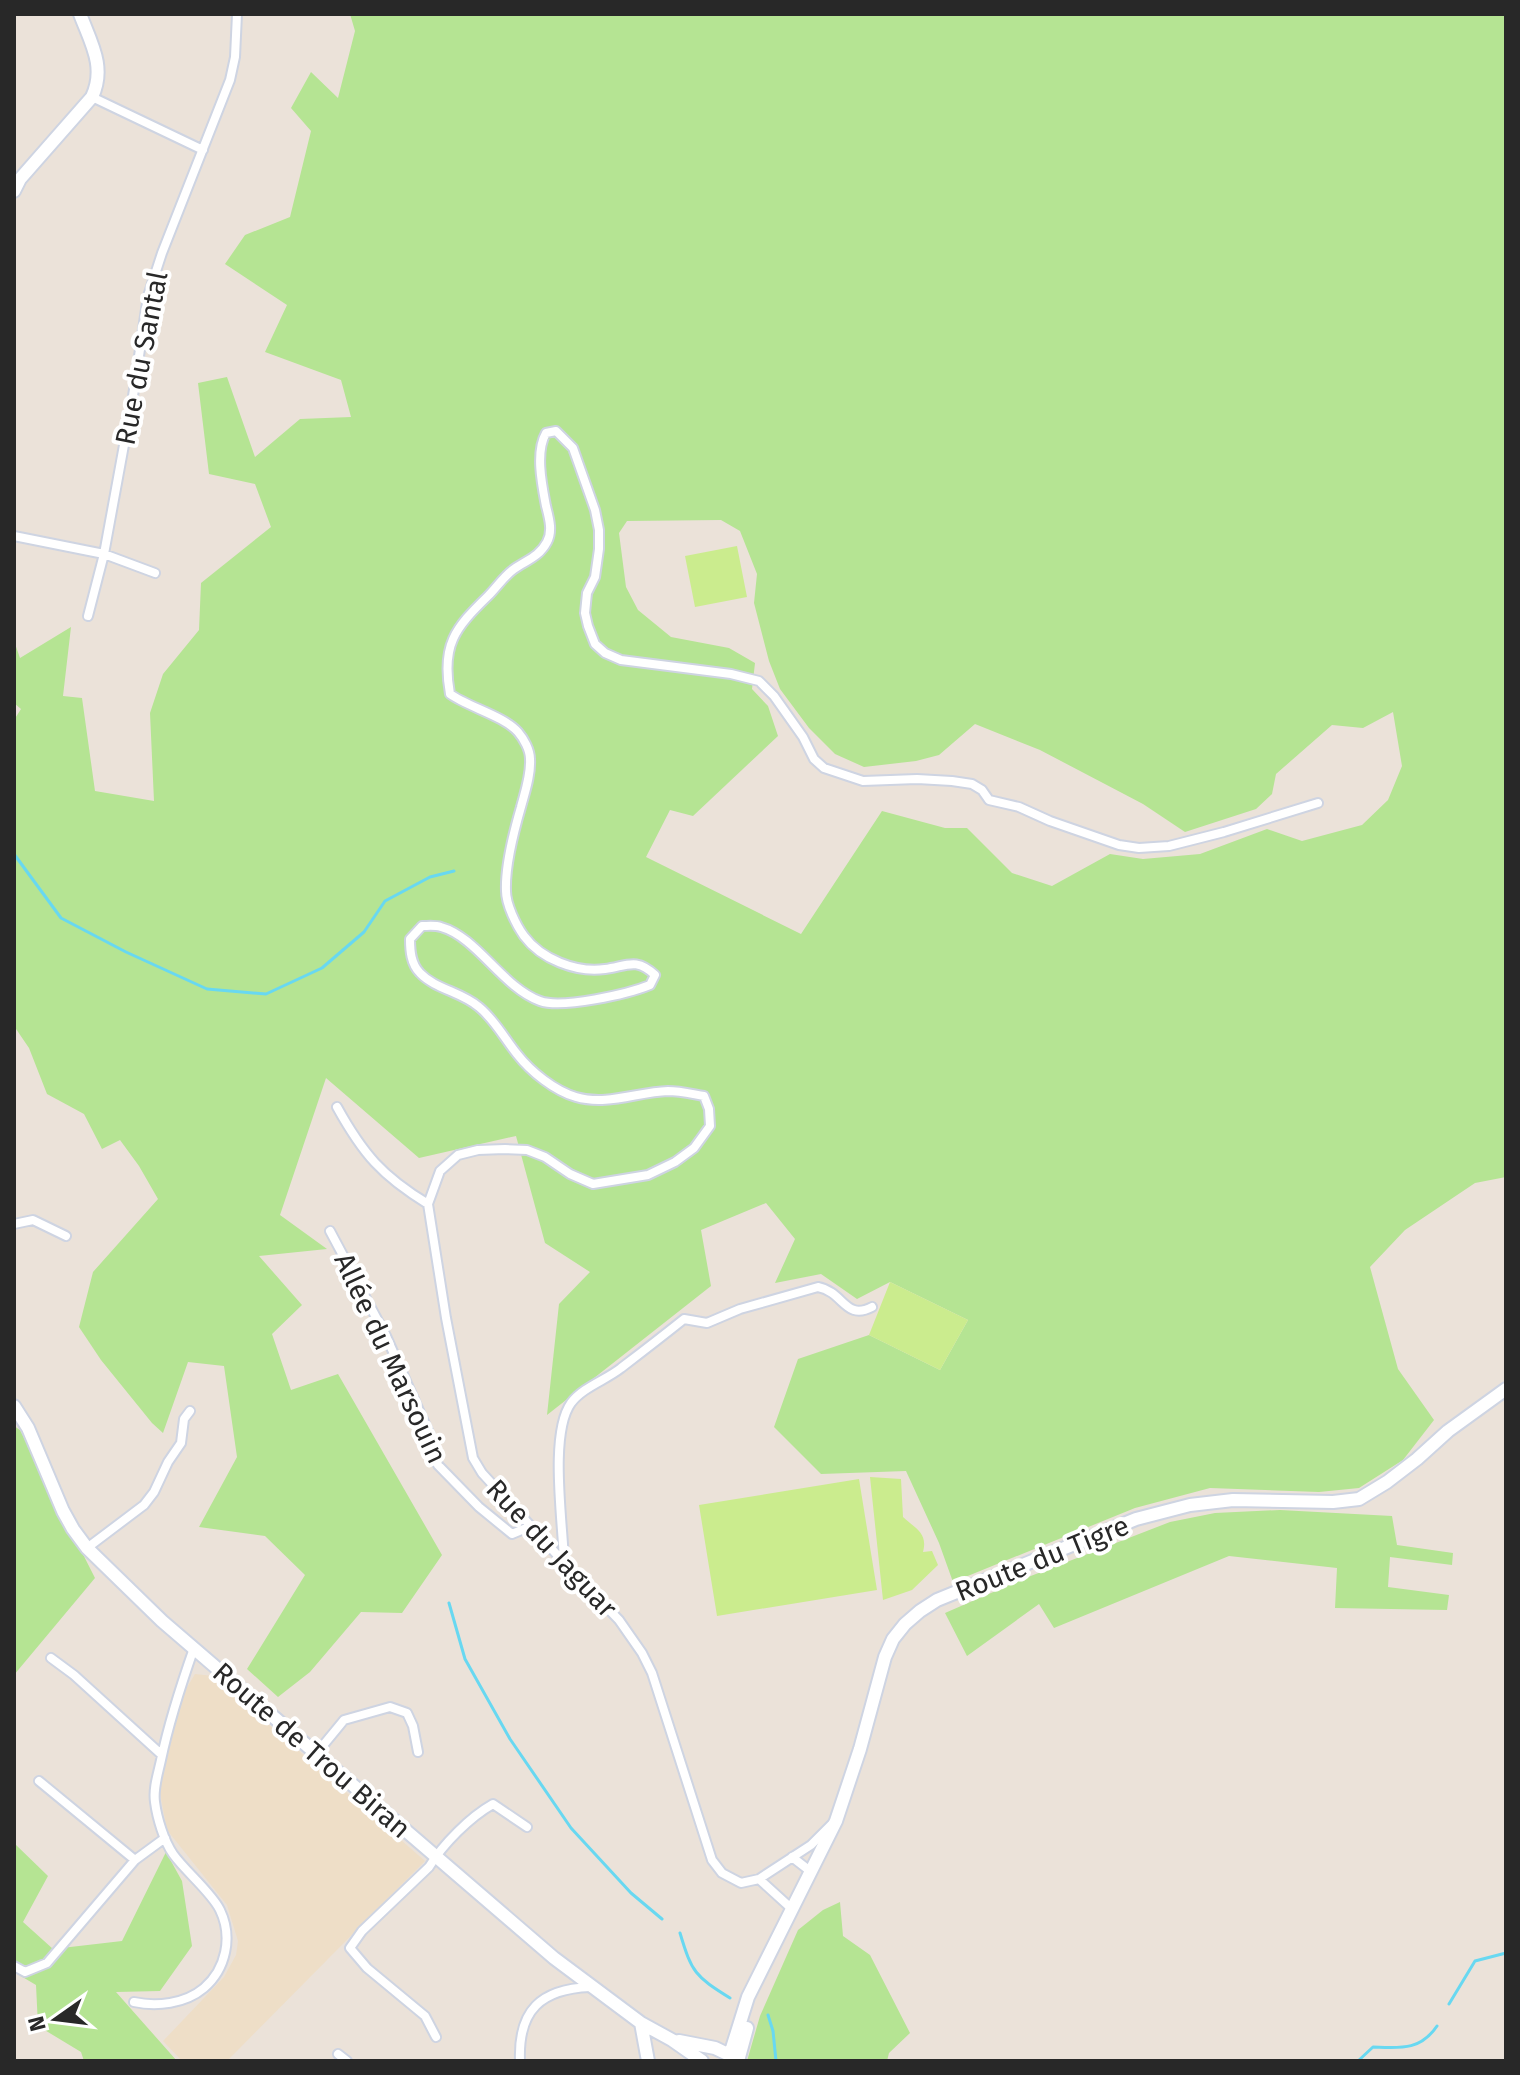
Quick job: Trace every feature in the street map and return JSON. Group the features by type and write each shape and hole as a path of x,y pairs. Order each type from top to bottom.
{"main road":[{"path":"14,191 20,179 92,97 98,85 98,65 80,14"},
{"name":"Route du Tigre","path":"734,2059 737,2031 748,1997 836,1821 885,1657 893,1639 905,1624 937,1600 1136,1519 1190,1505 1233,1500 1333,1502 1359,1499 1387,1482 1448,1431 1506,1389"},
{"name":"Route de Trou Biran","path":"14,1406 28,1428 63,1511 87,1548 162,1621 554,1958 641,2023 702,2061"},
{"name":"Route du Tigre","path":"734,2059 771,1952"},
{"path":"641,2023 648,2061"},
{"path":"715,2048 737,2031"},
{"name":"Route de Trou Biran","path":"672,2040 715,2048 734,2059"}],"street":[{"name":"Rue du Santal","path":"88,616 104,554 131,410 148,296 230,80 235,57 237,14"},
{"path":"92,97 203,150"},
{"name":"Rue du Jaguar","path":"759,1879 741,1883 722,1873 712,1860 652,1673 642,1653 619,1620 482,1473 473,1458 428,1204 440,1171 458,1155 478,1150 527,1150 593,1184 648,1175 675,1162 694,1148 710,1126 704,1096 667,1091 594,1101 573,1096 554,1086 519,1056 492,1019 476,1004 420,973 410,954 410,939 422,926 439,926 455,933 502,976 541,1002 562,1003 629,994 650,985 655,975 645,966 629,963 605,969 582,969 535,949 521,933 505,893 531,758 517,730 450,694 446,673 448,657 461,623 512,570 538,555 549,539 551,525 541,463 541,441 546,433 556,431 573,448 595,510 599,549 585,613 595,644 605,653 621,660 731,674 759,681 774,696 803,737 814,759 824,768 863,781 917,779 972,784 982,790 989,800 1019,807 1097,838 1139,848 1192,841 1318,803"},
{"path":"14,536 104,554 155,573"},
{"path":"337,1107 365,1154 401,1186 428,1204"},
{"path":"14,1224 33,1220 66,1236"},
{"name":"Allée du Marsouin","path":"330,1231 386,1336 432,1440 438,1465 479,1507 512,1534 531,1526"},
{"path":"564,1562 559,1452 564,1420 577,1397 619,1370 684,1319 707,1323 740,1309 818,1287 827,1289 856,1312 872,1307"},
{"path":"87,1548 144,1505 154,1492 181,1443 184,1419 190,1411"},
{"path":"134,2002 163,2004 183,2000 202,1990 216,1976 227,1948 220,1909 171,1851 155,1803 155,1786 162,1755 194,1648"},
{"path":"51,1658 162,1755"},
{"path":"316,1754 344,1720 390,1707 407,1713 418,1752"},
{"path":"39,1781 135,1860"},
{"path":"436,2037 425,2016 367,1968 350,1948 362,1931 429,1867 479,1812 493,1804 527,1827"},
{"path":"792,1909 759,1879 811,1845 836,1821"},
{"path":"14,1966 25,1972 47,1963 135,1860 165,1838"},
{"path":"792,1857 810,1871"},
{"path":"520,2061 525,2022 542,1998 575,1987 594,1987"},
{"path":"338,2054 347,2061"}],"shaded area":[{"path":"195,1674 213,1676 425,1861 227,2061 182,2061 163,2041 224,1977 236,1955 238,1941 227,1905 167,1830 159,1788 183,1694"}],"green space":[{"path":"350,14 1504,14 1506,1177 1475,1183 1405,1230 1370,1267 1398,1369 1434,1420 1403,1460 1359,1488 1319,1492 1210,1488 1135,1508 953,1582 906,1471 821,1474 774,1427 798,1359 869,1335 940,1370 968,1320 890,1282 857,1299 821,1274 775,1283 795,1239 766,1203 701,1230 711,1286 547,1415 559,1304 590,1272 545,1243 516,1136 419,1158 326,1078 280,1215 327,1249 259,1256 302,1305 272,1334 291,1390 338,1374 442,1555 402,1613 361,1612 310,1672 278,1697 247,1669 305,1575 265,1536 199,1527 237,1457 224,1366 188,1362 163,1433 101,1360 79,1327 93,1272 158,1199 120,1140 102,1149 84,1114 47,1094 29,1048 14,1026 14,720 21,709 14,703 14,641 20,658 71,627 63,696 82,698 95,791 154,801 150,713 163,674 199,630 201,583 271,527 255,484 209,474 198,383 227,377 255,457 300,419 351,417 341,380 265,352 287,305 225,264 245,235 290,217 311,131 291,108 311,72 338,98 355,31","holes":["721,520 740,531 757,574 754,603 769,661 780,689 809,728 835,754 864,767 939,755 975,724 1040,750 1143,804 1185,832 1256,809 1272,794 1276,774 1332,725 1363,728 1393,712 1402,766 1388,800 1362,825 1302,841 1267,829 1200,854 1143,859 1110,854 1052,886 1012,873 967,828 945,828 882,811 801,934 646,857 670,810 693,816 778,736 768,706 752,689 755,663 729,648 671,637 638,610 626,587 619,533 627,521"]},
{"path":"737,546 747,597 695,607 685,556"},
{"path":"890,1282 968,1320 940,1370 869,1335"},
{"path":"14,1426 20,1430 95,1578 14,1675"},
{"path":"870,1477 901,1479 903,1517 920,1532 924,1540 923,1552 932,1551 938,1565 912,1590 883,1600"},
{"path":"859,1479 877,1590 717,1616 699,1505"},
{"path":"1280,1510 1392,1516 1397,1545 1453,1553 1452,1565 1390,1557 1388,1587 1449,1595 1447,1610 1335,1608 1337,1568 1229,1556 1054,1628 1039,1604 967,1656 945,1613 1170,1522 1215,1513"},
{"path":"14,1843 48,1876 23,1922 53,1949 122,1941 166,1852 182,1881 192,1946 160,1991 116,1992 177,2061 84,2061 81,2052 38,2026 36,1985 14,1972"},
{"path":"840,1902 843,1936 870,1955 910,2033 889,2053 887,2061 747,2061 760,2016 798,1930 823,1910"}],"waterway":[{"path":"14,854 61,918 207,989 266,994 322,968 364,932 385,901 430,877 454,871"},
{"path":"449,1603 465,1659 510,1739 571,1828 631,1893 662,1919"},
{"path":"680,1933 696,1972 730,1998"},
{"path":"1449,2004 1475,1961 1506,1953"},
{"path":"768,2015 776,2061"},
{"path":"1358,2061 1373,2047 1416,2044 1437,2026"}]}
